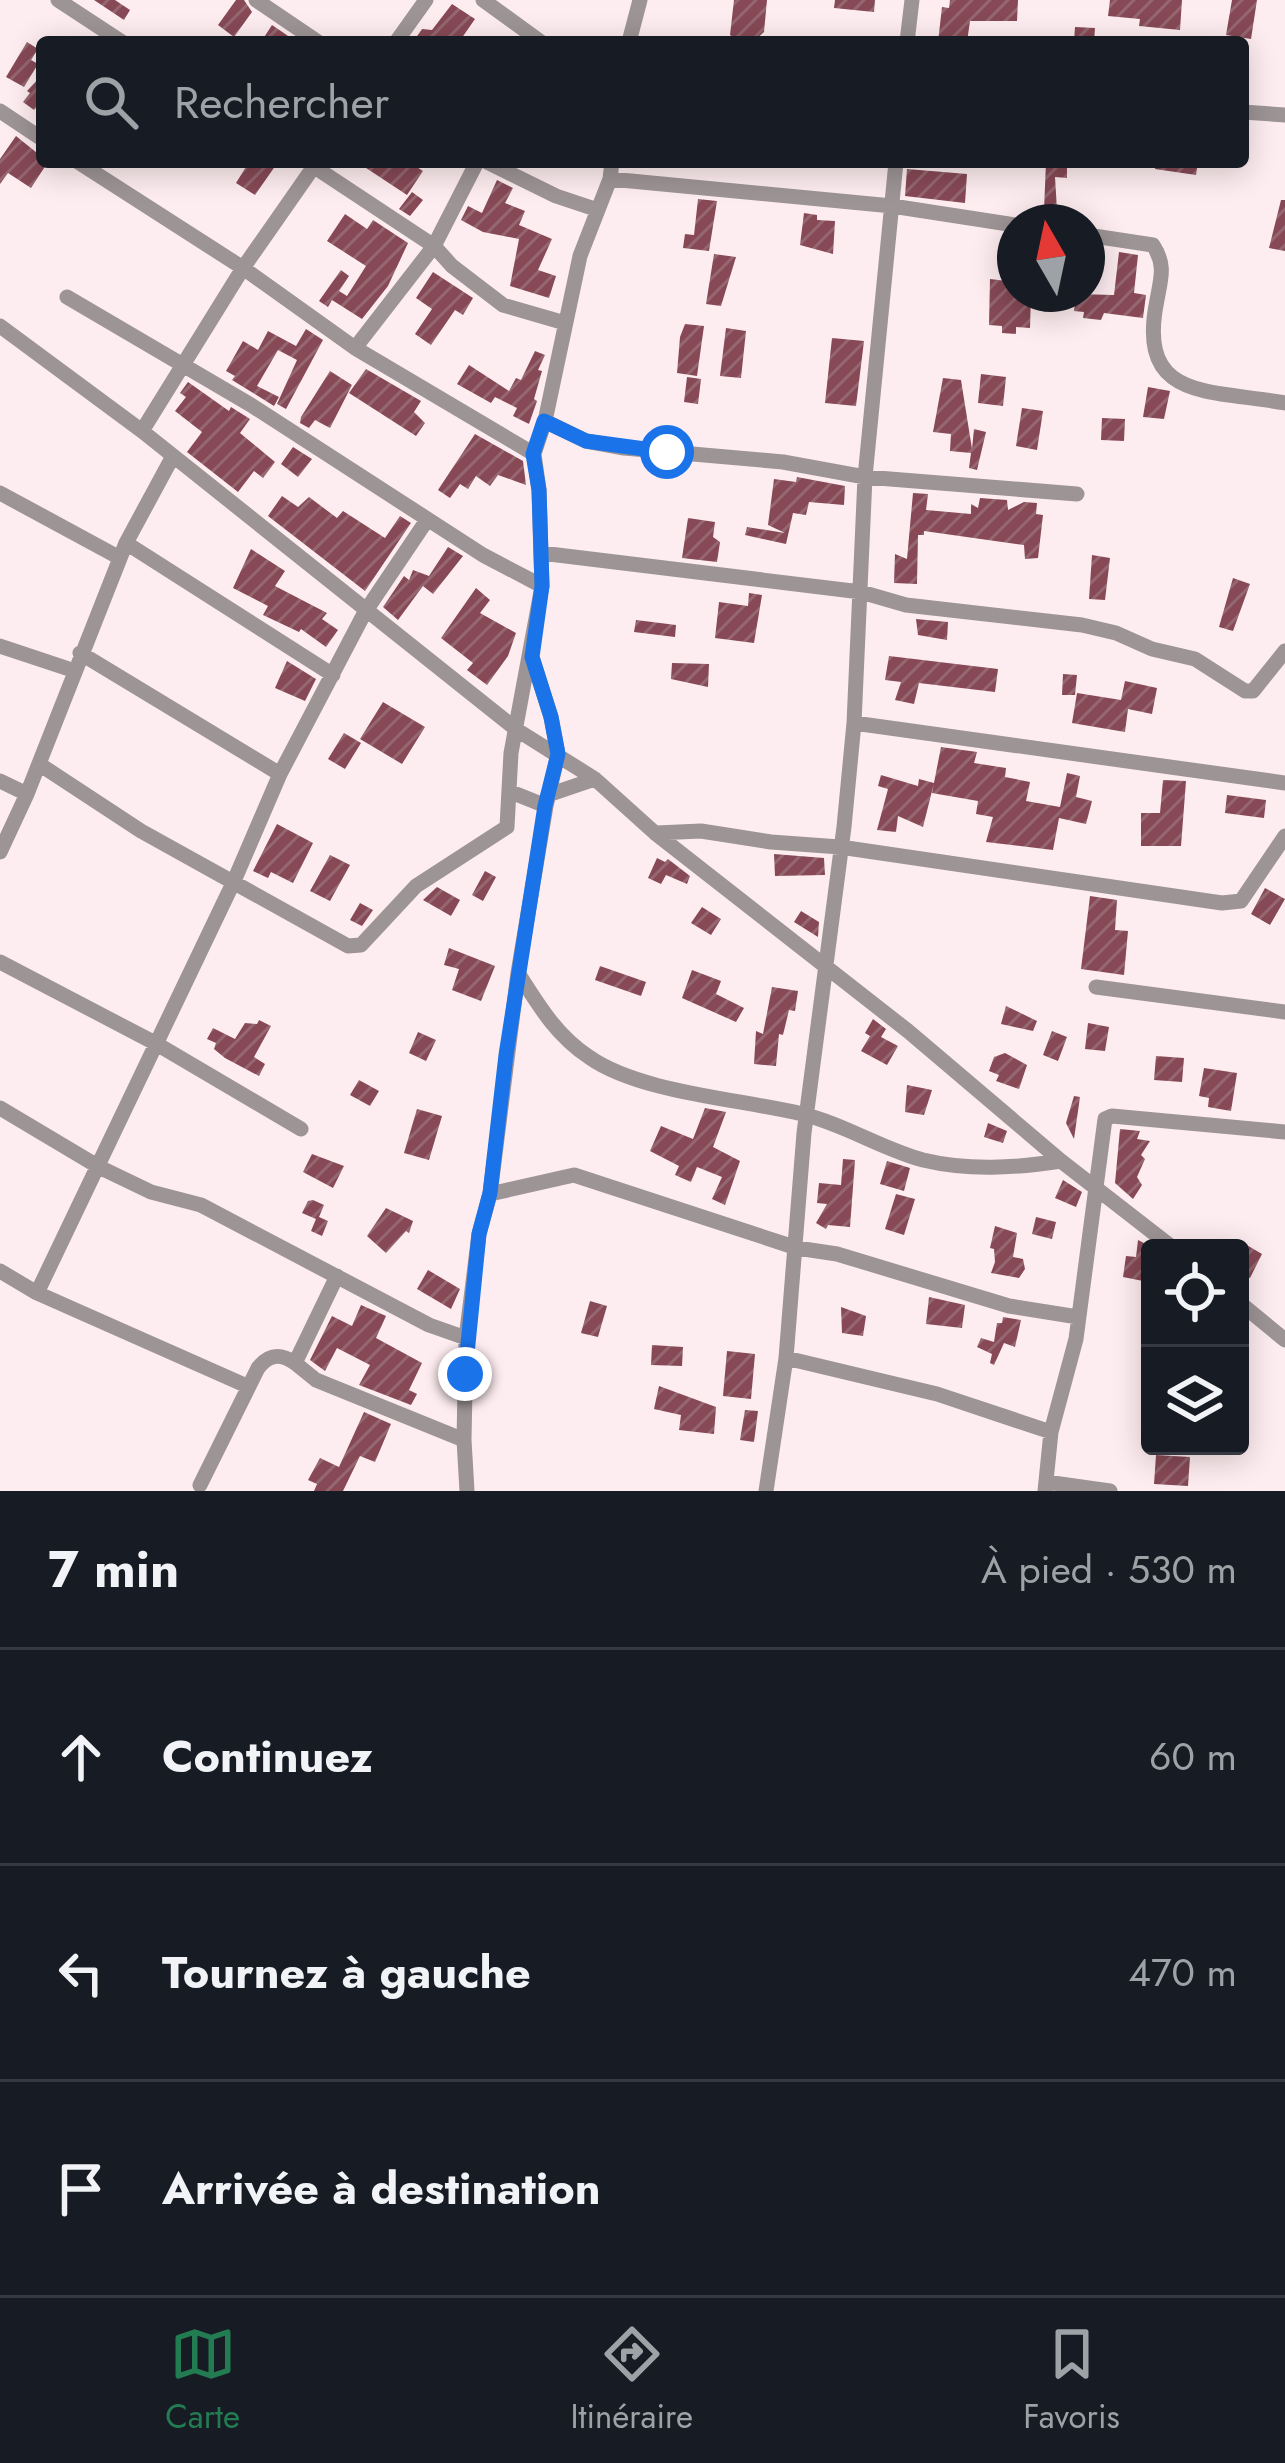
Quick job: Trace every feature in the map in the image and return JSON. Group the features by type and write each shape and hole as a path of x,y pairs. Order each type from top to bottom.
{"street":[{"path":"256,0 310,36"},
{"path":"400,36 426,0"},
{"path":"483,0 533,36"},
{"path":"631,36 640,0"},
{"path":"908,36 912,0"},
{"path":"70,3 114,36"},
{"path":"0,111 36,135"},
{"path":"1249,112 1285,115"},
{"path":"87,168 356,348 533,454"},
{"path":"142,431 310,168"},
{"path":"319,168 434,246 503,305 565,323"},
{"path":"356,348 434,246 474,168"},
{"path":"499,168 598,210"},
{"path":"766,1491 786,1358 806,1114 854,723 866,477 895,168"},
{"path":"39,764 141,831 355,946 416,886 507,826 511,753 542,586 533,454 580,256 611,171 997,222"},
{"path":"1105,238 1153,245 1161,258 1163,272 1151,330 1155,358 1167,377 1186,385 1285,403"},
{"path":"67,297 185,364 427,520 542,586"},
{"path":"0,326 142,431 517,730 595,779 1161,1239"},
{"path":"544,421 586,441 624,448 783,462 866,477 1076,494"},
{"path":"0,852 28,794 124,551 173,456"},
{"path":"0,493 124,551 333,675"},
{"path":"37,1293 280,775 365,612 427,520"},
{"path":"541,554 860,592 906,605 1082,625 1196,659 1245,691 1262,684 1285,651"},
{"path":"0,646 76,671"},
{"path":"80,653 280,775"},
{"path":"466,1491 466,1338 518,974 558,754 532,657"},
{"path":"854,723 1285,783"},
{"path":"511,792 547,801 595,779"},
{"path":"0,781 28,794"},
{"path":"656,833 701,831 840,847 1222,903 1241,901 1285,836"},
{"path":"0,962 155,1043 301,1129"},
{"path":"518,974 551,1026 592,1060 688,1093 806,1114 923,1160 997,1168 1061,1161"},
{"path":"1096,987 1285,1012"},
{"path":"0,1108 98,1168 151,1192 201,1204 429,1325 466,1338"},
{"path":"1110,1491 1046,1487 1051,1432 1078,1317 1102,1126 1112,1116 1285,1132"},
{"path":"490,1193 574,1175 797,1247 1009,1306 1078,1317"},
{"path":"0,1271 37,1293 247,1386"},
{"path":"295,1363 337,1276"},
{"path":"1249,1310 1285,1340"},
{"path":"200,1485 247,1386 271,1357 280,1355 316,1380 464,1440"},
{"path":"786,1358 937,1394 1051,1432"}],"building":[{"path":"94,0 115,0 130,10 124,20"},
{"path":"236,0 244,0 252,12 235,36 218,25"},
{"path":"734,0 767,0 764,32 730,35"},
{"path":"835,0 875,0 874,12 834,8"},
{"path":"950,0 1018,0 1017,21 970,21 968,36 939,36 942,7 949,8"},
{"path":"1110,0 1182,0 1180,30 1139,26 1140,19 1108,16"},
{"path":"1232,0 1257,0 1251,39 1226,35"},
{"path":"452,4 475,19 463,36 417,36 422,29 432,30"},
{"path":"272,25 288,36 265,36"},
{"path":"1075,27 1095,28 1094,36 1074,36"},
{"path":"27,42 36,48 31,60 36,67 24,87 6,77"},
{"path":"36,81 34,110 23,102"},
{"path":"16,136 36,152 36,168 44,168 31,188 8,173 0,184 0,159"},
{"path":"245,168 274,168 255,195 236,183"},
{"path":"366,168 423,171 407,195"},
{"path":"1046,168 1067,168 1067,178 1055,177 1057,204 1044,204"},
{"path":"1155,168 1197,168 1196,175"},
{"path":"907,169 967,174 965,203 905,196"},
{"path":"497,180 513,188 505,203 525,211 519,225 552,239 538,270 556,276 549,298 510,286 519,239 483,232 461,220 468,206 482,213"},
{"path":"412,192 423,200 410,216 399,209"},
{"path":"698,199 717,201 709,251 683,248 685,234 694,235"},
{"path":"1281,200 1285,200 1285,251 1269,248"},
{"path":"804,213 835,221 833,254 800,245"},
{"path":"345,214 367,229 373,220 408,243 388,286 362,319 332,300 328,307 319,301 341,270 349,276 339,291 347,296 366,266 327,241"},
{"path":"1119,252 1138,255 1134,293 1146,295 1143,318 1104,313 1101,320 1083,318 1084,312 1105,312 1105,295 1114,295"},
{"path":"714,254 736,257 721,306 706,304"},
{"path":"433,272 473,298 463,315 455,310 431,345 415,334 432,309 416,298"},
{"path":"990,279 997,280 997,312 1030,312 1030,328 1016,327 1016,334 989,325"},
{"path":"685,324 704,326 697,376 677,373"},
{"path":"726,328 746,331 741,378 720,376"},
{"path":"306,329 323,340 286,409 277,404 297,360 278,350 257,386 279,397 274,406 232,380 235,376 226,371 243,341 258,350 268,331 296,346"},
{"path":"832,338 864,341 856,406 825,403"},
{"path":"535,351 545,355 529,424 513,416 517,408 495,397 491,403 457,384 469,365 509,391 516,378 521,380"},
{"path":"366,369 421,401 414,412 425,423 416,436 349,393"},
{"path":"330,371 352,385 330,428 315,420 309,428 300,423 301,417"},
{"path":"981,374 1006,377 1003,406 978,403"},
{"path":"687,377 701,379 698,404 684,402"},
{"path":"943,378 961,380 972,449 974,429 986,432 977,470 969,468 971,453 950,451 951,434 933,432"},
{"path":"188,382 229,411 231,407 250,419 240,433 275,462 263,478 254,471 238,492 187,452 202,432 175,411 186,397 180,393"},
{"path":"1148,387 1170,391 1164,419 1143,417"},
{"path":"1022,408 1043,411 1037,450 1016,446"},
{"path":"1102,418 1125,419 1124,441 1101,440"},
{"path":"475,434 523,461 526,485 498,475 490,486 476,476 468,489 460,484 450,498 438,490"},
{"path":"293,447 312,459 298,477 281,464"},
{"path":"797,477 845,486 844,505 809,502 806,515 793,513 786,544 745,535 747,527 785,533 768,525 774,479 796,482"},
{"path":"913,493 928,494 926,510 971,514 971,504 978,508 980,498 1007,500 1008,510 1024,502 1037,503 1036,514 1043,515 1038,558 1025,559 1024,545 924,531 918,535 917,584 894,583 895,554 907,559"},
{"path":"282,496 298,507 309,497 337,518 343,511 385,538 400,516 411,523 365,591 268,516"},
{"path":"688,518 715,522 713,537 720,542 717,562 682,558"},
{"path":"448,547 463,556 433,594 423,586 398,620 383,607 404,576 409,580 413,570 429,576"},
{"path":"251,549 285,571 275,586 327,613 322,619 338,630 326,647 301,629 263,615 268,606 233,588"},
{"path":"1092,555 1110,558 1105,600 1089,599"},
{"path":"1233,578 1250,584 1233,631 1219,627"},
{"path":"476,588 490,600 480,613 516,633 508,656 487,685 467,670 473,663 441,638"},
{"path":"749,593 762,595 754,643 715,638 719,602 748,606"},
{"path":"916,619 948,622 947,640 918,635"},
{"path":"636,620 676,625 675,637 634,632"},
{"path":"889,656 998,669 995,692 919,683 914,704 895,700 901,682 885,680"},
{"path":"287,661 316,679 305,701 275,688"},
{"path":"672,663 709,664 708,687 671,679"},
{"path":"1063,674 1077,675 1075,695 1062,695"},
{"path":"1125,681 1157,688 1152,714 1128,709 1125,732 1072,723 1077,693 1121,700"},
{"path":"383,702 425,727 402,764 360,739"},
{"path":"344,733 361,743 345,769 328,759"},
{"path":"941,747 977,752 974,763 1006,768 1005,777 1030,782 1026,801 1060,807 1067,773 1080,776 1076,797 1092,801 1086,824 1059,818 1053,850 986,842 993,817 976,814 978,801 932,793"},
{"path":"881,775 918,786 919,779 934,783 923,827 898,816 896,832 877,830 888,789 878,786"},
{"path":"1163,780 1186,781 1181,846 1141,846 1141,813 1160,813"},
{"path":"1227,795 1266,800 1264,818 1225,813"},
{"path":"277,824 313,843 293,883 271,872 268,878 253,871"},
{"path":"774,854 824,858 825,875 775,876"},
{"path":"330,855 350,865 330,901 310,891"},
{"path":"657,858 668,859 690,876 687,884 666,875 661,884 648,878"},
{"path":"485,871 496,877 483,901 472,895"},
{"path":"437,887 460,900 451,916 423,900"},
{"path":"1265,888 1285,899 1270,925 1251,914"},
{"path":"1090,896 1117,900 1115,930 1128,931 1124,975 1081,969"},
{"path":"360,903 373,910 362,926 350,920"},
{"path":"702,907 721,919 711,935 691,923"},
{"path":"801,911 819,922 818,937 794,922"},
{"path":"449,948 495,966 481,1001 452,990 459,969 444,965"},
{"path":"600,966 646,982 641,996 595,980"},
{"path":"692,970 721,981 716,994 744,1008 736,1022 682,998"},
{"path":"772,987 798,991 795,1011 789,1010 783,1035 779,1034 776,1066 754,1064 756,1031 763,1034"},
{"path":"1006,1006 1037,1021 1033,1031 1001,1024"},
{"path":"873,1019 886,1029 881,1037 898,1046 887,1065 861,1051"},
{"path":"259,1020 271,1026 254,1057 265,1064 259,1076 225,1058 214,1049 216,1043 207,1039 213,1028 235,1039 245,1023"},
{"path":"1088,1023 1109,1027 1105,1051 1085,1049"},
{"path":"1052,1031 1067,1037 1058,1061 1043,1055"},
{"path":"418,1032 436,1040 426,1061 409,1053"},
{"path":"1005,1053 1027,1065 1019,1089 996,1081 999,1075 989,1071 994,1057"},
{"path":"1156,1056 1184,1058 1182,1082 1154,1080"},
{"path":"1204,1068 1237,1073 1231,1111 1208,1107 1209,1098 1199,1096"},
{"path":"359,1080 379,1091 370,1106 350,1095"},
{"path":"907,1085 932,1090 924,1115 905,1112"},
{"path":"1074,1096 1080,1097 1074,1139 1066,1123"},
{"path":"705,1108 726,1112 713,1147 740,1161 725,1205 712,1199 722,1177 697,1167 691,1182 675,1175 679,1166 650,1151 661,1126 693,1139"},
{"path":"417,1109 442,1116 429,1160 404,1153"},
{"path":"988,1123 1007,1131 1003,1143 984,1137"},
{"path":"1120,1129 1140,1131 1137,1139 1150,1141 1141,1155 1145,1159 1137,1177 1142,1185 1133,1199 1115,1183"},
{"path":"312,1154 344,1166 333,1188 303,1172"},
{"path":"843,1159 855,1160 850,1227 828,1225 826,1229 816,1223 827,1204 817,1203 819,1183 841,1185"},
{"path":"887,1161 910,1168 904,1191 880,1184"},
{"path":"1063,1180 1082,1192 1076,1207 1055,1198"},
{"path":"896,1194 915,1199 904,1235 885,1229"},
{"path":"313,1200 324,1205 319,1217 328,1221 322,1236 311,1231 316,1219 302,1213"},
{"path":"386,1208 413,1221 409,1233 386,1253 367,1236"},
{"path":"1036,1217 1056,1222 1052,1239 1032,1234"},
{"path":"995,1226 1017,1233 1013,1257 1023,1259 1025,1269 1019,1278 991,1273"},
{"path":"1138,1240 1141,1281 1123,1277 1126,1256 1136,1257"},
{"path":"1249,1246 1262,1254 1249,1278"},
{"path":"428,1270 460,1289 451,1309 417,1289"},
{"path":"929,1297 965,1305 962,1328 926,1324"},
{"path":"590,1301 607,1306 598,1337 581,1333"},
{"path":"361,1305 386,1316 376,1338 422,1363 409,1390 417,1394 411,1405 359,1385 370,1365 337,1348 325,1371 310,1360 332,1316 352,1326"},
{"path":"841,1307 866,1316 863,1336 842,1333"},
{"path":"1003,1317 1021,1320 1015,1347 1004,1343 994,1365 992,1354 977,1347 981,1338 994,1342 997,1323"},
{"path":"652,1345 683,1347 682,1366 651,1365"},
{"path":"727,1351 755,1354 751,1399 723,1396"},
{"path":"659,1386 716,1407 714,1434 679,1430 681,1415 654,1409"},
{"path":"745,1410 758,1411 754,1442 740,1440"},
{"path":"364,1412 391,1424 375,1462 360,1456 343,1491 314,1491 317,1484 308,1480 320,1458 339,1467"},
{"path":"1156,1455 1190,1457 1188,1486 1154,1484"}],"route":[{"path":"465,1374 479,1234 490,1193 545,806 558,754 532,657 542,586 533,454 544,421 586,441 667,452"}]}
